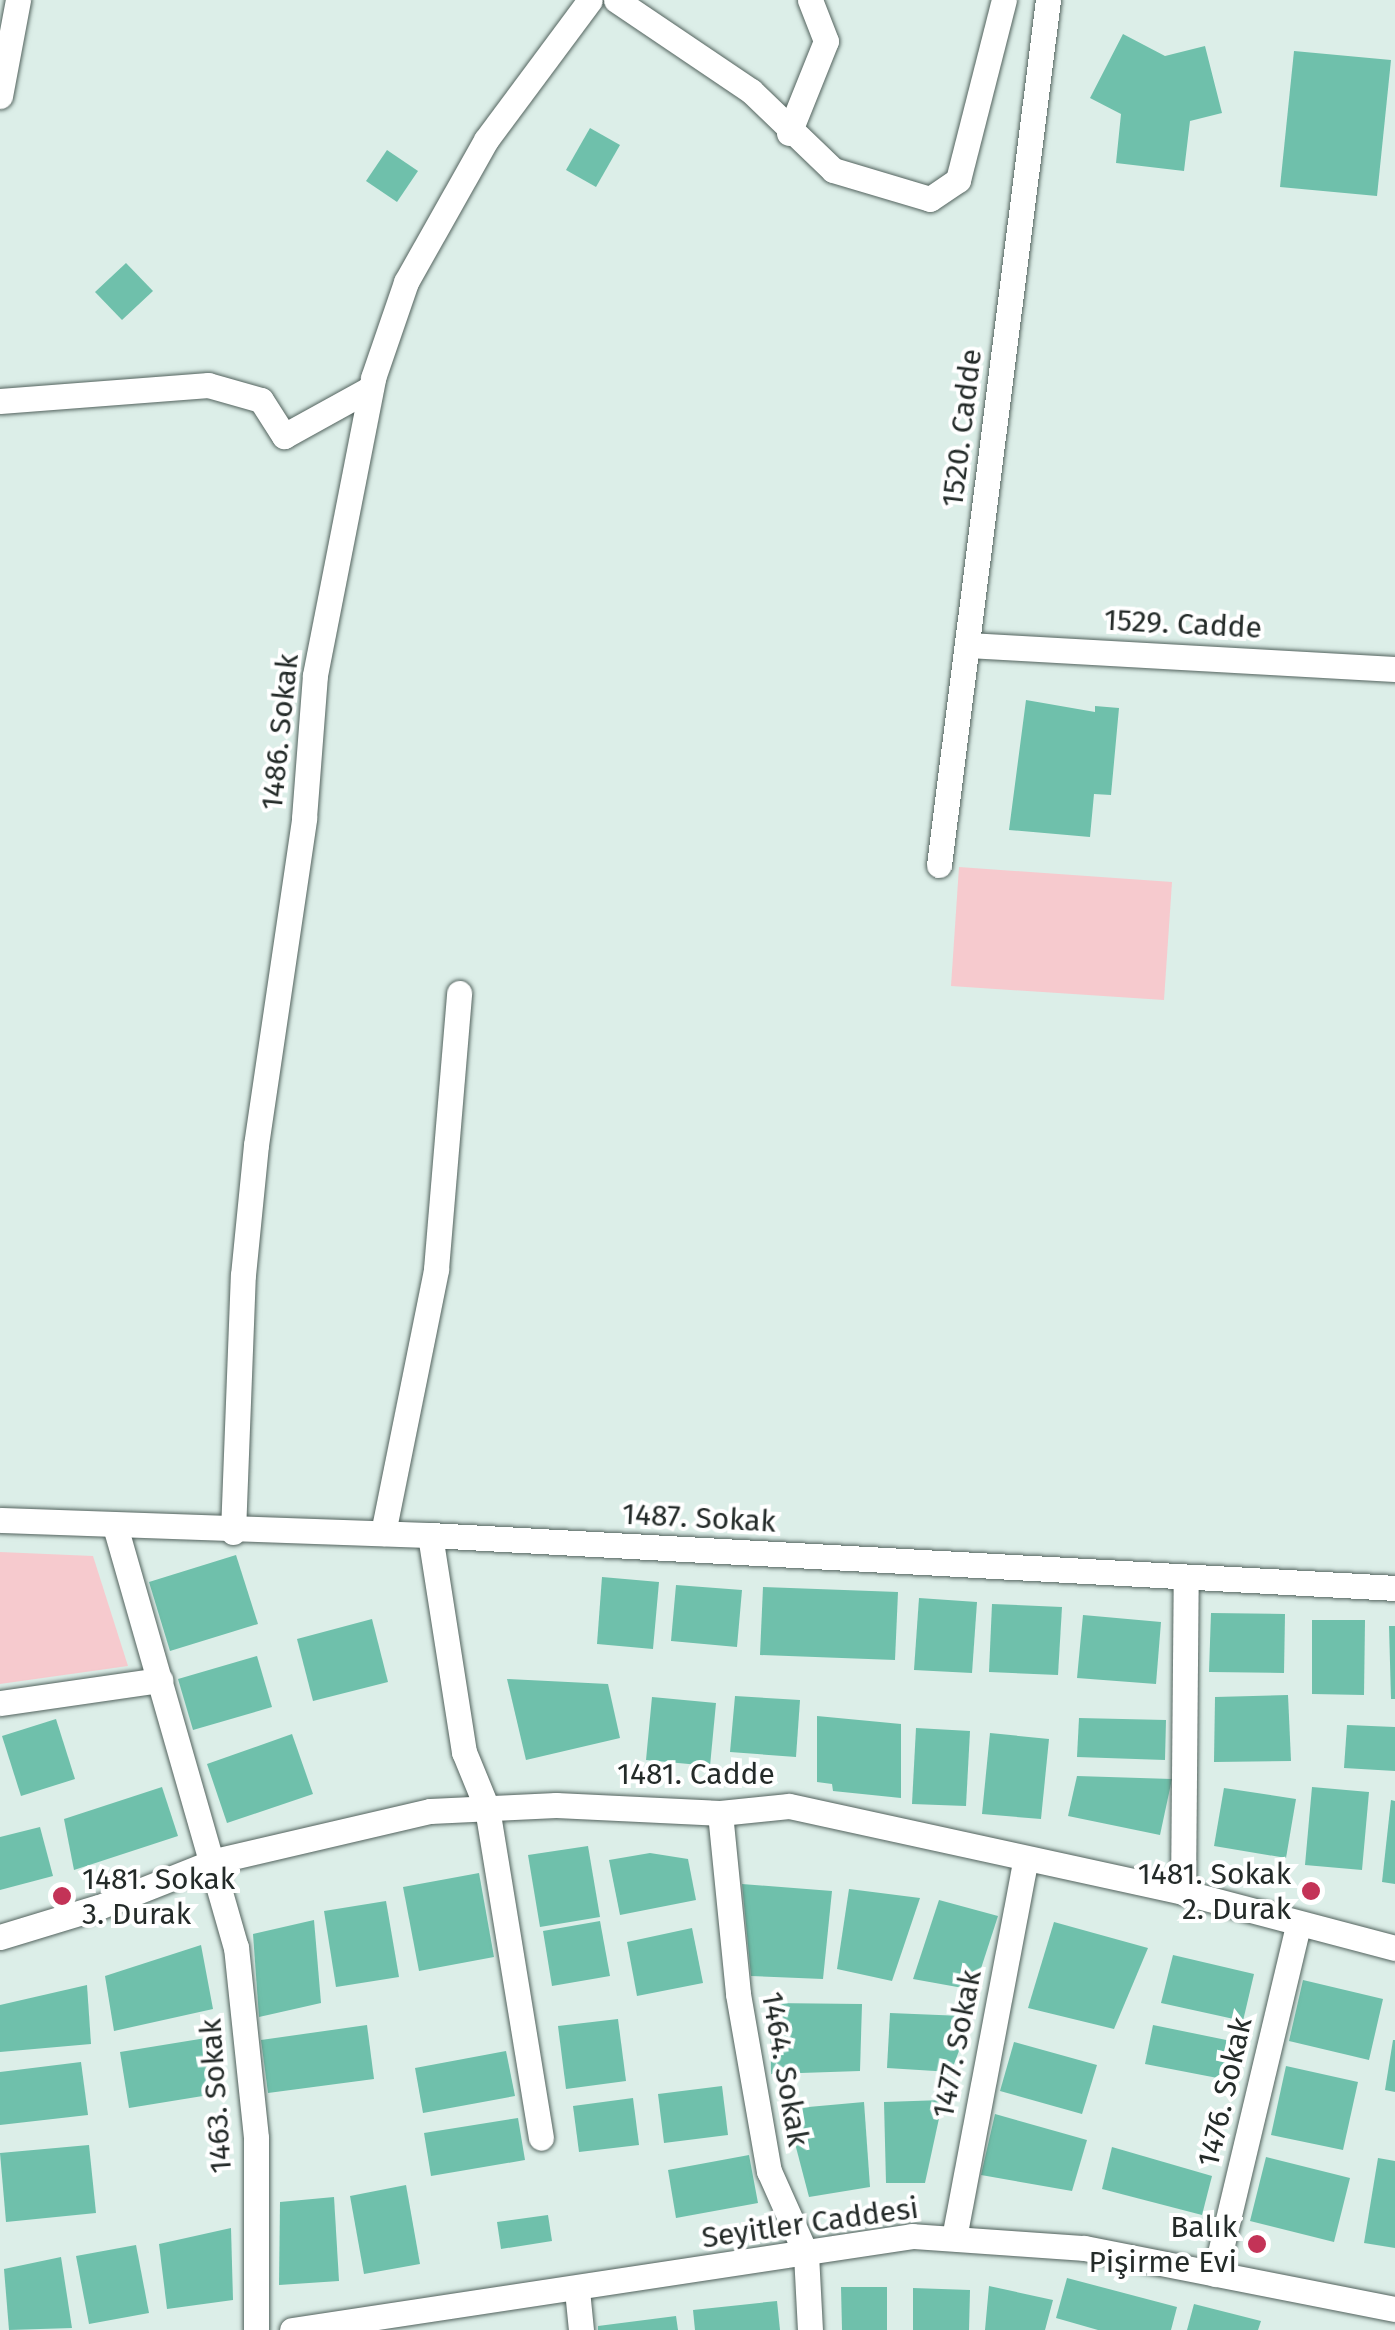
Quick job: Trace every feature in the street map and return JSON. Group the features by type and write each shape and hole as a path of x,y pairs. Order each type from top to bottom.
{"street":[{"path":"0,96 7,26 18,0"},
{"name":"1486. Sokak","path":"233,1532 242,1275 256,1145 304,818 315,675 371,388 406,282 486,140 590,0"},
{"path":"616,0 751,91 789,133 833,170 930,199 958,180 1004,0"},
{"path":"789,133 826,41 810,0"},
{"name":"1520. Cadde","path":"939,864 1048,0"},
{"path":"0,401 208,385 261,400 284,436 371,388"},
{"name":"1529. Cadde","path":"967,645 1395,669"},
{"path":"382,1533 436,1270 459,994"},
{"name":"1487. Sokak","path":"0,1520 233,1532 430,1535 1395,1588"},
{"path":"115,1526 214,1860"},
{"path":"430,1535 462,1741 487,1808 542,2138"},
{"path":"1183,1892 1186,1578"},
{"path":"0,1703 160,1680"},
{"name":"1481. Cadde","path":"0,1936 100,1907 214,1860 430,1812 556,1805 720,1813 789,1806 1025,1862 1183,1892 1298,1926 1395,1948"},
{"name":"1464. Sokak","path":"720,1813 738,1994 769,2172 806,2254 810,2330"},
{"name":"1463. Sokak","path":"214,1860 236,1947 256,2138 256,2330"},
{"name":"1477. Sokak","path":"954,2238 1025,1862"},
{"name":"1476. Sokak","path":"1215,2274 1298,1926"},
{"name":"Seyitler Caddesi","path":"292,2330 577,2290 912,2236 1084,2248 1395,2309"},
{"path":"577,2290 581,2330"}],"shaded area":[{"path":"959,867 1172,882 1164,1000 951,986"},
{"path":"0,1552 93,1556 128,1666 0,1684"}],"building":[{"path":"1123,34 1165,56 1205,46 1222,113 1190,121 1184,171 1116,163 1121,114 1090,98"},
{"path":"1294,51 1391,60 1377,196 1280,187"},
{"path":"590,128 620,145 596,187 566,170"},
{"path":"387,150 418,171 397,202 366,181"},
{"path":"126,263 153,291 122,320 95,292"},
{"path":"1026,700 1095,712 1095,706 1119,708 1111,795 1094,794 1090,837 1009,830"},
{"path":"236,1555 258,1624 170,1651 149,1582"},
{"path":"602,1577 659,1582 653,1649 597,1644"},
{"path":"676,1585 742,1590 737,1647 671,1641"},
{"path":"763,1587 898,1592 895,1660 760,1655"},
{"path":"919,1598 977,1602 972,1673 914,1670"},
{"path":"992,1604 1062,1607 1058,1675 989,1672"},
{"path":"1211,1613 1285,1614 1284,1673 1209,1672"},
{"path":"1083,1615 1161,1622 1156,1684 1077,1678"},
{"path":"372,1619 388,1682 313,1701 297,1639"},
{"path":"1312,1620 1365,1620 1364,1695 1312,1694"},
{"path":"1389,1626 1395,1626 1395,1699 1391,1699"},
{"path":"257,1656 272,1707 193,1730 178,1679"},
{"path":"507,1679 608,1684 620,1738 526,1760"},
{"path":"1288,1695 1291,1761 1214,1762 1215,1697"},
{"path":"735,1696 800,1700 796,1757 730,1752"},
{"path":"652,1697 716,1703 710,1766 646,1760"},
{"path":"817,1716 901,1724 901,1798 833,1791 832,1784 817,1782"},
{"path":"1079,1718 1166,1720 1165,1760 1077,1757"},
{"path":"56,1719 75,1779 21,1796 2,1736"},
{"path":"1347,1725 1395,1727 1395,1771 1344,1768"},
{"path":"916,1728 970,1731 966,1806 912,1804"},
{"path":"990,1733 1049,1739 1041,1819 982,1814"},
{"path":"292,1734 313,1794 227,1823 207,1764"},
{"path":"1077,1776 1172,1779 1160,1835 1068,1816"},
{"path":"162,1787 178,1836 74,1870 64,1819"},
{"path":"1312,1787 1369,1792 1362,1870 1305,1865"},
{"path":"1224,1788 1296,1799 1286,1858 1214,1846"},
{"path":"1391,1800 1395,1801 1395,1884 1382,1882"},
{"path":"40,1827 53,1876 0,1890 0,1837"},
{"path":"588,1846 600,1917 540,1927 528,1855"},
{"path":"650,1853 688,1859 696,1900 620,1915 609,1860"},
{"path":"479,1873 494,1957 419,1971 403,1887"},
{"path":"742,1884 832,1891 823,1979 751,1976"},
{"path":"849,1889 920,1898 892,1981 837,1969"},
{"path":"939,1900 998,1916 974,1990 913,1979"},
{"path":"386,1901 399,1977 336,1987 324,1911"},
{"path":"314,1920 321,2003 259,2017 253,1934"},
{"path":"600,1921 610,1976 552,1986 543,1931"},
{"path":"1054,1922 1148,1948 1114,2029 1028,2008"},
{"path":"692,1928 703,1983 637,1996 627,1942"},
{"path":"201,1945 213,2009 114,2031 105,1976"},
{"path":"1173,1955 1254,1974 1243,2021 1161,2003"},
{"path":"1303,1980 1383,1999 1369,2060 1289,2041"},
{"path":"87,1985 91,2044 0,2052 0,2005"},
{"path":"770,2003 862,2004 860,2071 771,2074"},
{"path":"890,2013 963,2016 968,2027 951,2072 887,2068"},
{"path":"618,2019 626,2081 566,2089 558,2026"},
{"path":"367,2025 374,2079 268,2093 261,2040"},
{"path":"1153,2025 1241,2043 1233,2081 1145,2064"},
{"path":"206,2038 215,2094 129,2108 120,2052"},
{"path":"1395,2040 1395,2092 1385,2090"},
{"path":"1014,2042 1097,2065 1082,2114 1000,2091"},
{"path":"506,2051 515,2096 423,2113 415,2068"},
{"path":"81,2062 88,2115 0,2125 0,2072"},
{"path":"1286,2066 1358,2082 1343,2150 1271,2135"},
{"path":"722,2086 728,2135 664,2143 658,2094"},
{"path":"633,2098 639,2145 579,2152 573,2106"},
{"path":"943,2100 925,2183 886,2183 884,2102"},
{"path":"864,2102 870,2187 809,2197 786,2109"},
{"path":"995,2114 1087,2140 1072,2191 981,2175"},
{"path":"518,2118 525,2160 431,2176 424,2133"},
{"path":"89,2145 96,2213 6,2222 0,2153"},
{"path":"1112,2147 1212,2176 1202,2215 1102,2189"},
{"path":"749,2155 758,2203 676,2218 668,2170"},
{"path":"1266,2157 1350,2178 1334,2242 1250,2221"},
{"path":"1378,2158 1395,2161 1395,2248 1364,2243"},
{"path":"406,2185 420,2264 364,2274 350,2196"},
{"path":"334,2197 339,2281 279,2285 280,2202"},
{"path":"548,2215 552,2241 501,2249 497,2222"},
{"path":"231,2228 233,2300 167,2309 159,2244"},
{"path":"136,2245 149,2313 89,2324 76,2256"},
{"path":"61,2257 72,2328 9,2330 4,2269"},
{"path":"1067,2278 1177,2307 1171,2330 1098,2330 1056,2318"},
{"path":"989,2286 1053,2300 1045,2330 985,2330"},
{"path":"841,2287 887,2287 887,2330 842,2330"},
{"path":"913,2288 970,2290 969,2330 913,2330"},
{"path":"777,2301 780,2330 695,2330 693,2310"},
{"path":"1194,2304 1261,2321 1258,2330 1187,2330"},
{"path":"676,2316 678,2330 598,2330 598,2326"}],"place":[{"name":"1481. Sokak 2. Durak","path":"1311,1891"},
{"name":"1481. Sokak 3. Durak","path":"62,1896"},
{"name":"Balık Pişirme Evi","path":"1257,2244"}]}
